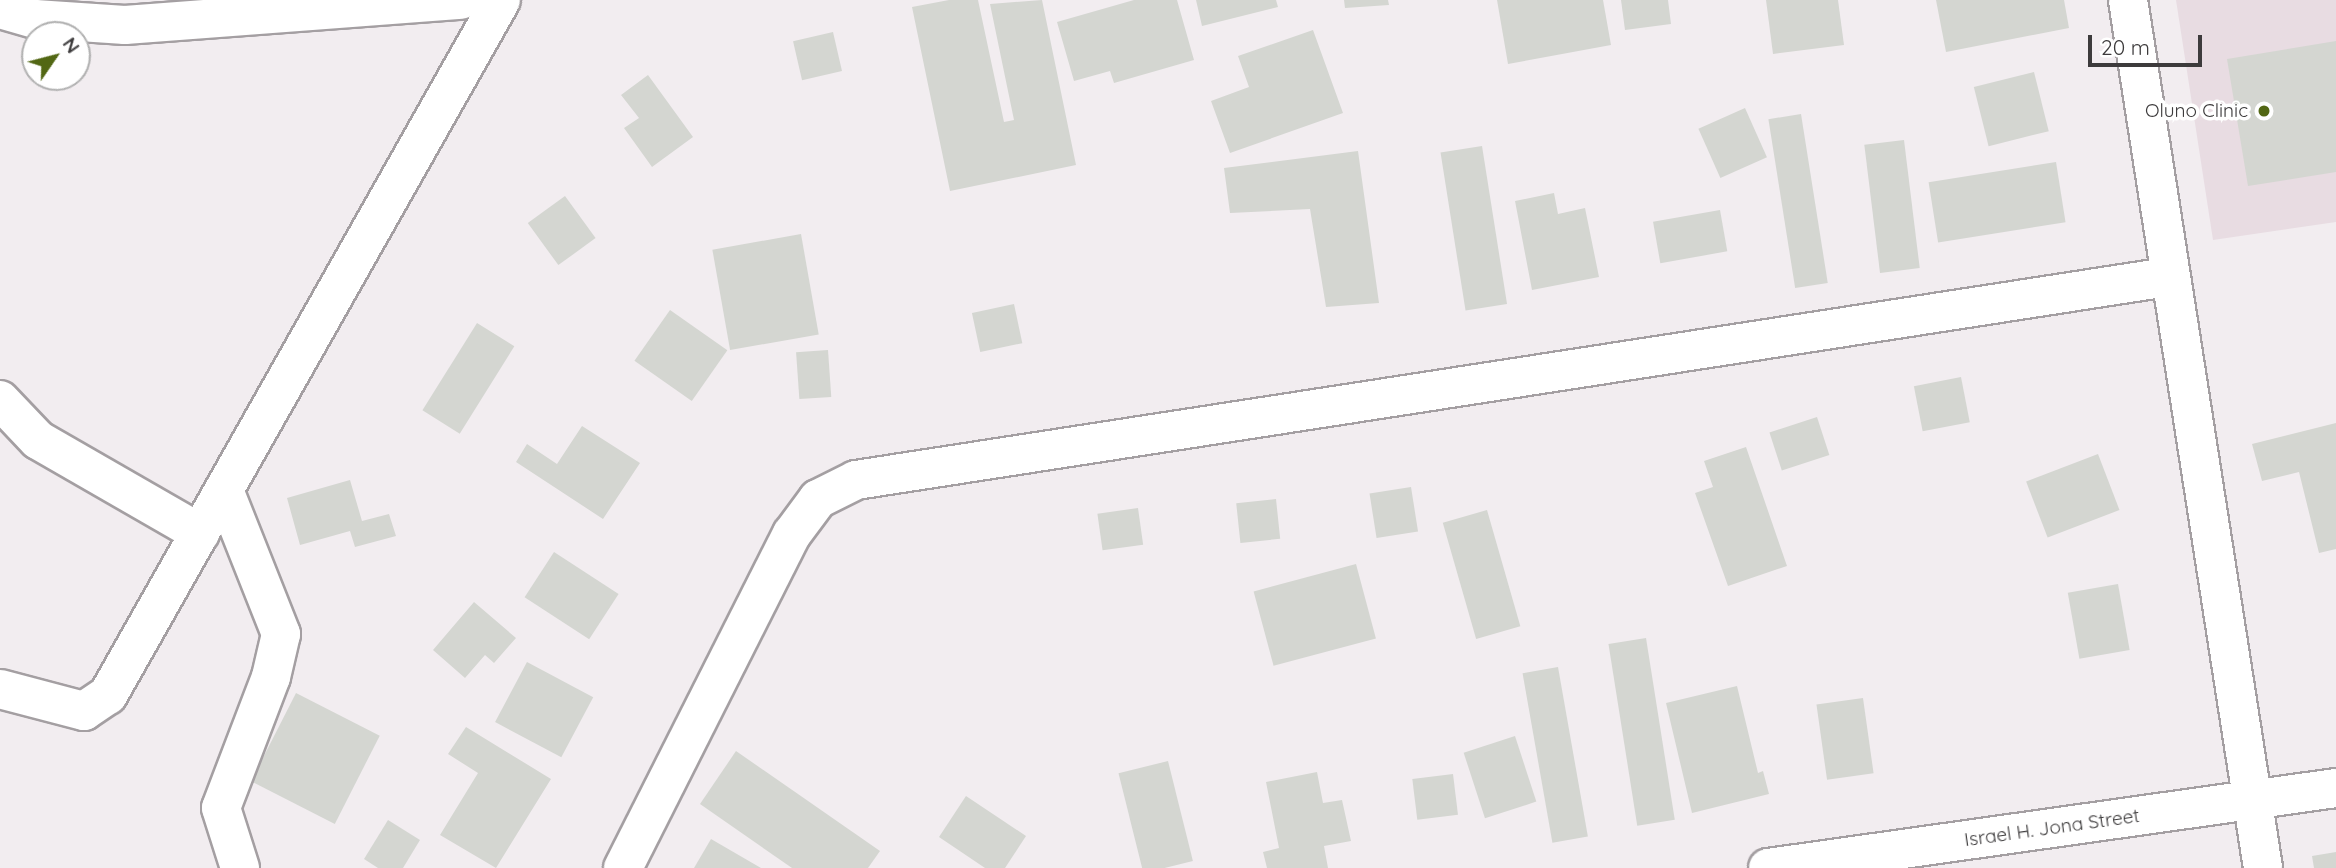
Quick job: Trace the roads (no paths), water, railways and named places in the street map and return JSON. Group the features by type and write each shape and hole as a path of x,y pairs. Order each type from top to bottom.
{"street":[{"path":"0,9 35,19 125,25 461,0"},
{"path":"0,689 84,711 108,695 501,0"},
{"path":"2128,0 2167,277 2255,800 2263,868"},
{"path":"623,868 792,534 818,499 856,480 2167,277"},
{"path":"0,400 38,440 200,533"},
{"path":"224,490 281,634 271,677 221,808 240,868"},
{"name":"Israel H. Jona Street","path":"1768,868 2336,788"}],"place":[{"name":"Oluno Clinic","path":"2264,111"}]}
